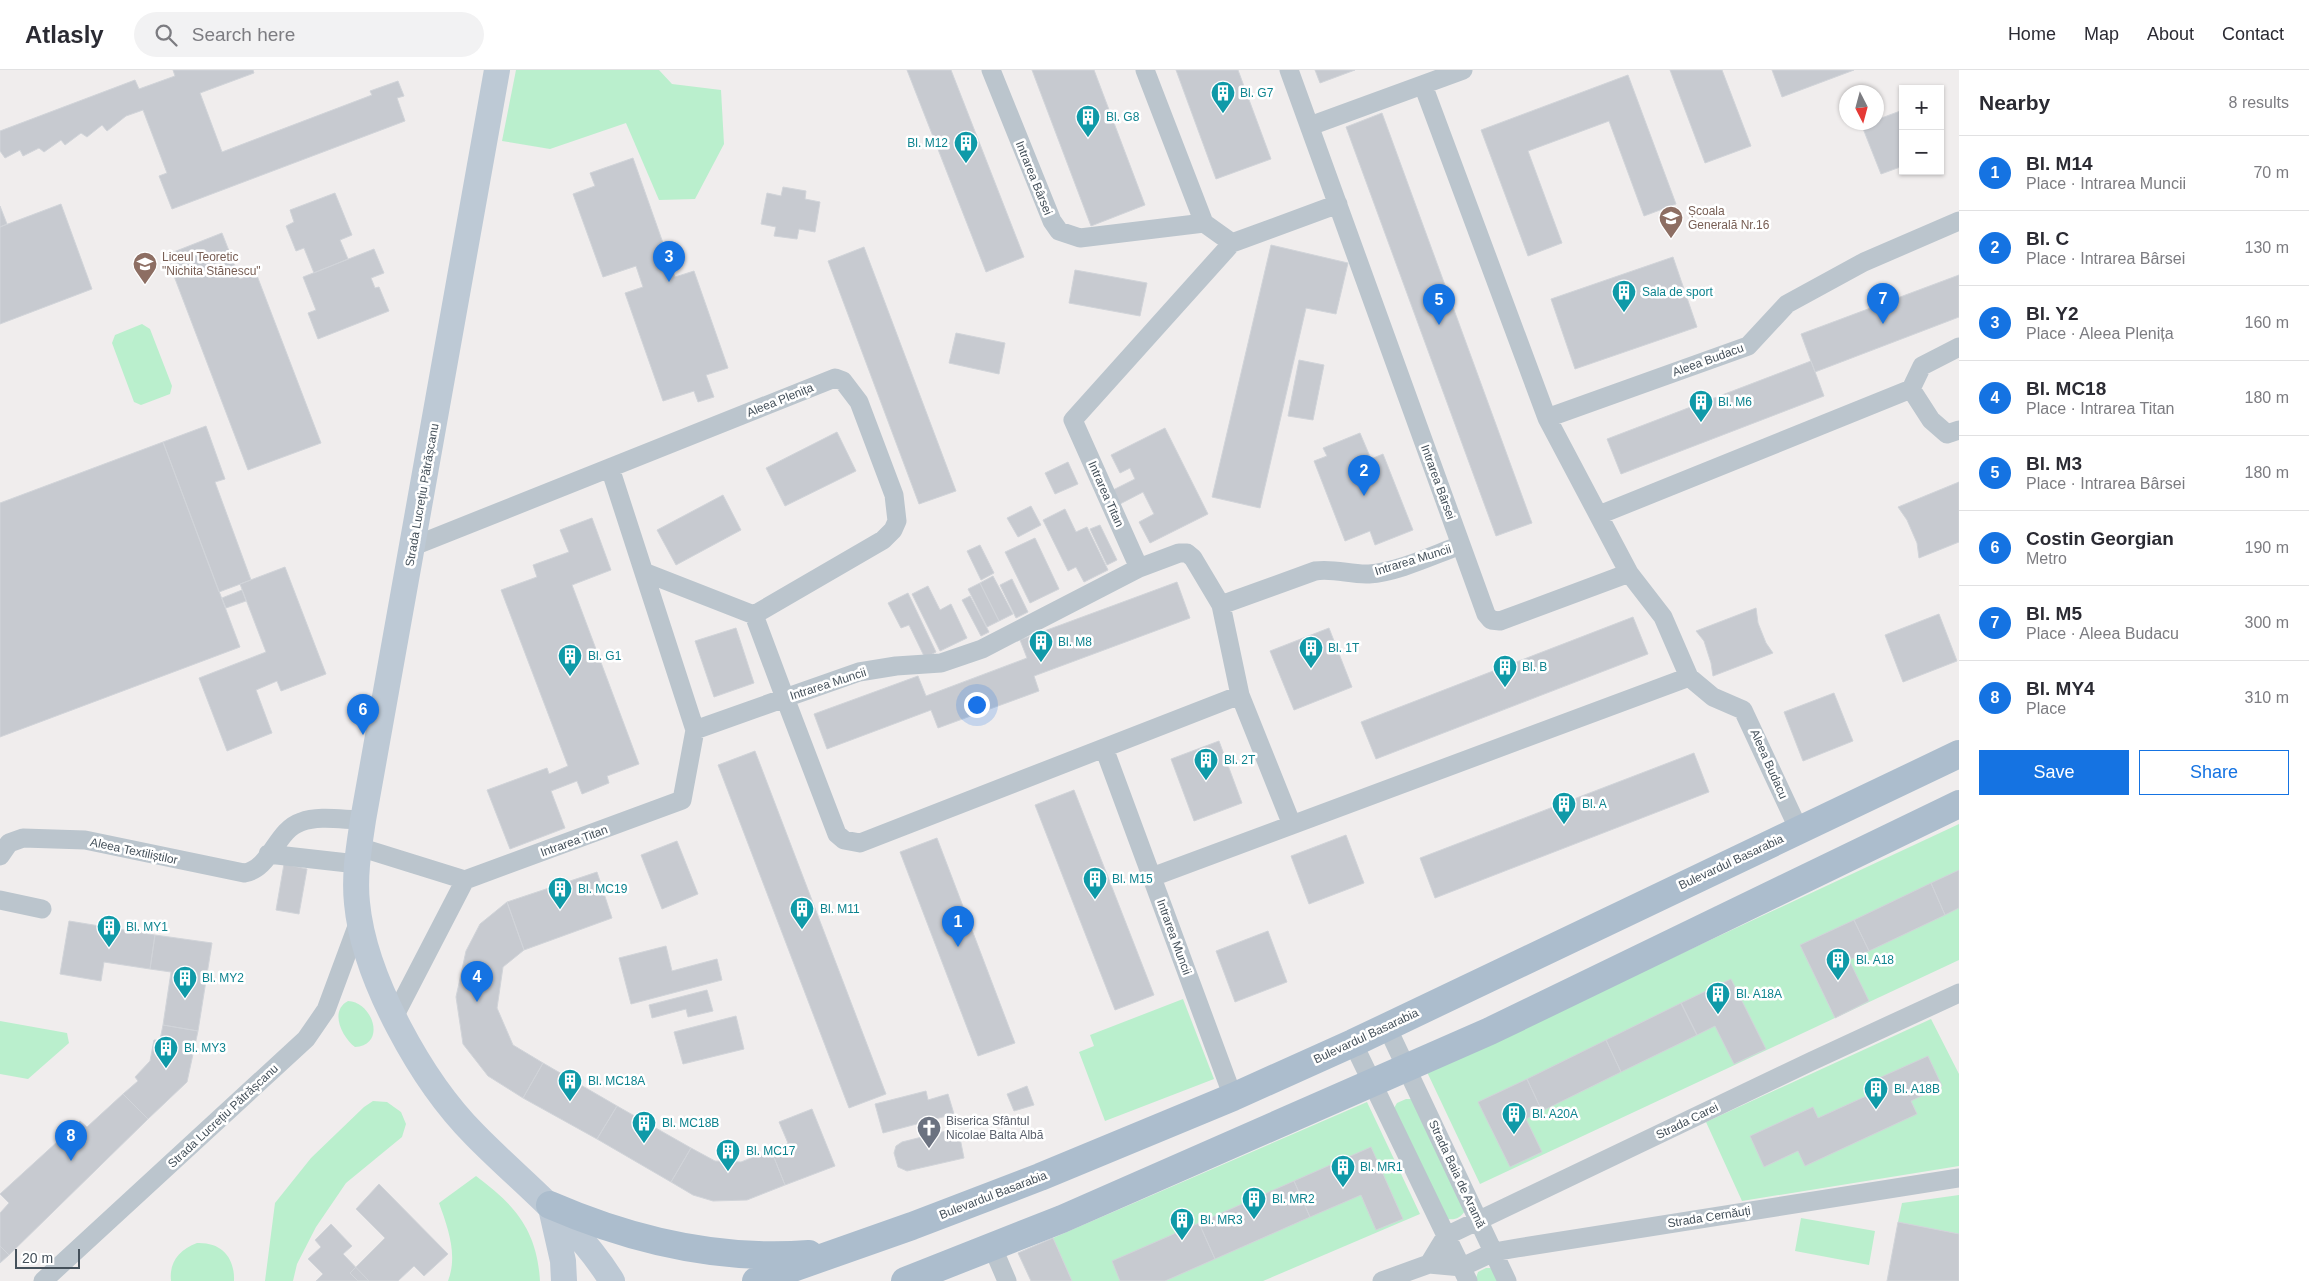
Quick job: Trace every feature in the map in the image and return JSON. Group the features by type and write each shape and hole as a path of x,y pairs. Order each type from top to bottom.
{"main road":[{"name":"Strada Lucrețiu Pătrășcanu","path":"497,70 364,820 358,856 356,886 360,921 372,966 394,1017 426,1076 448,1107 508,1168 550,1205 580,1237 612,1281"},
{"name":"Bulevardul Basarabia","path":"756,1281 1040,1178 1234,1097 1387,1027 1959,754"},
{"path":"905,1281 1062,1219 1490,1031 1959,804"},
{"path":"550,1205 616,1231 684,1247 729,1253 770,1255 840,1251"},
{"path":"550,1205 561,1253 564,1281"}],"street":[{"name":"Intrarea Bârsei","path":"991,70 1052,221 1059,231 1080,238 1204,222"},
{"path":"1145,70 1204,222 1232,243 1338,204"},
{"name":"Intrarea Bârsei","path":"1289,70 1486,614 1491,620 1500,621 1629,573"},
{"path":"1310,126 1463,70"},
{"name":"Aleea Budacu","path":"1423,85 1547,418 1629,573 1663,618 1689,678 1713,697 1743,710 1799,830"},
{"name":"Aleea Budacu","path":"1547,418 1748,346 1787,304 1864,262 1959,221"},
{"name":"Intrarea Titan","path":"1139,568 1073,420 1232,243"},
{"path":"1599,514 1911,390 1922,366 1958,351"},
{"name":"Aleea Plenița","path":"414,546 835,378 843,381 859,402 894,495 897,521 893,530 884,540 754,615"},
{"path":"1911,390 1930,420 1947,434 1959,430"},
{"path":"610,468 695,730 785,698 754,615 644,572"},
{"name":"Intrarea Muncii","path":"1221,604 1316,571 1329,569 1366,574 1382,572 1461,545"},
{"name":"Intrarea Muncii","path":"1179,553 1187,553 1193,558 1221,604 1240,696 860,843 844,840 833,828 785,698 879,668 940,663 957,659 990,646 1139,568 1179,553"},
{"path":"1152,877 1689,678"},
{"path":"1240,696 1292,824"},
{"name":"Intrarea Titan","path":"465,880 682,800 695,730"},
{"name":"Intrarea Muncii","path":"1104,748 1234,1097"},
{"name":"Aleea Textiliștilor","path":"0,856 9,843 24,838 76,840 244,873 255,869 290,827 301,822 364,820"},
{"path":"268,854 358,856 465,880 394,1017"},
{"path":"0,900 42,908"},
{"name":"Strada Lucrețiu Pătrășcanu","path":"44,1281 306,1039 326,1010 360,921"},
{"name":"Strada Carei","path":"1446,1236 1959,993"},
{"name":"Strada Baia de Aramă","path":"1387,1027 1507,1281"},
{"path":"1352,1043 1465,1274"},
{"name":"Strada Cernăuți","path":"1465,1274 1494,1252 1959,1178"},
{"path":"1429,1264 1446,1236"},
{"path":"992,1246 1007,1281"},
{"path":"1382,1281 1429,1264 1465,1274"}],"green space":[{"path":"516,70 659,70 672,84 721,90 724,144 695,199 659,200 626,123 550,149 502,141"},
{"path":"142,324 150,329 172,386 170,394 141,405 134,402 112,343 115,335"},
{"path":"1959,824 1959,960 1480,1184 1427,1072"},
{"path":"1183,999 1214,1079 1105,1121 1079,1052 1094,1046 1090,1035"},
{"path":"348,1001 357,1003 364,1008 370,1015 373,1024 371,1039 365,1044 355,1047 342,1031 338,1017 342,1005"},
{"path":"1931,1019 1959,1074 1959,1166 1742,1201 1706,1122"},
{"path":"0,1021 67,1033 69,1043 28,1079 0,1074"},
{"path":"1406,1099 1412,1099 1465,1211 1458,1218 1447,1219 1394,1108 1397,1103"},
{"path":"373,1101 387,1102 401,1112 406,1124 402,1137 346,1183 316,1227 297,1264 293,1281 265,1281 275,1203 311,1158 364,1107"},
{"path":"1367,1102 1420,1214 1263,1281 1072,1281 1053,1238"},
{"path":"476,1176 502,1197 522,1220 534,1247 540,1281 448,1281 452,1261 451,1242 439,1203"},
{"path":"1959,1195 1959,1234 1898,1222 1902,1203"},
{"path":"1801,1218 1875,1231 1869,1265 1795,1251"},
{"path":"197,1243 213,1245 225,1253 232,1265 234,1281 171,1281 172,1268 176,1258 185,1249"},
{"path":"1486,1268 1492,1268 1502,1281 1475,1281 1478,1272"}],"building":[{"path":"173,70 253,70 254,73 200,93 222,152 372,95 370,91 398,81 404,96 397,98 405,121 172,209 159,176 167,173 143,110 126,116 107,131 102,125 87,137 81,133 65,145 61,140 44,152 39,148 23,156 20,150 5,158 0,151 0,131 135,80 139,89 175,76"},
{"name":"Bl. M12","path":"907,70 951,70 1024,257 986,272"},
{"name":"Bl. G8","path":"1032,70 1094,70 1145,205 1091,226"},
{"name":"Bl. G7","path":"1176,70 1238,70 1271,159 1216,179"},
{"path":"1315,70 1355,70 1320,83"},
{"path":"1670,70 1722,70 1751,146 1705,163"},
{"path":"1772,70 1854,70 1782,97"},
{"name":"Școala Generală Nr.16","path":"1628,75 1676,204 1644,216 1609,121 1528,151 1562,243 1528,256 1481,130"},
{"path":"1899,111 1899,167 1881,174 1864,130 1884,130 1884,117"},
{"path":"1382,113 1532,523 1496,536 1346,127"},
{"path":"633,158 675,277 694,271 728,368 706,375 714,397 698,402 694,391 663,401 625,293 643,287 636,266 603,277 573,194 595,186 590,173"},
{"path":"783,187 806,191 805,199 820,202 815,232 799,229 797,239 774,236 776,227 761,224 767,193 781,196"},
{"path":"335,193 352,235 340,240 348,259 314,273 304,248 296,251 286,226 294,222 290,210"},
{"path":"61,204 92,289 0,324 0,227"},
{"path":"0,206 7,224 0,227"},
{"path":"222,233 240,279 256,273 321,443 248,470 166,255"},
{"path":"1271,245 1348,263 1336,314 1306,308 1260,508 1212,497"},
{"path":"864,247 956,491 919,504 828,261"},
{"path":"374,249 384,273 371,278 375,288 379,287 389,311 318,339 308,313 316,310 303,277"},
{"name":"Sala de sport","path":"1673,257 1697,327 1575,369 1551,299"},
{"path":"1075,270 1147,283 1140,316 1069,303"},
{"path":"1959,275 1959,317 1815,372 1801,334"},
{"path":"956,333 1005,343 999,374 949,363"},
{"path":"1299,360 1324,365 1313,420 1288,416"},
{"name":"Bl. M6","path":"1811,361 1824,396 1621,474 1607,439"},
{"path":"206,426 225,479 215,482 251,580 219,592 163,442"},
{"path":"1165,428 1208,514 1150,543 1139,522 1154,514 1143,492 1120,504 1113,490 1135,479 1130,468 1120,473 1111,455"},
{"path":"837,432 856,471 785,506 766,468"},
{"path":"1360,433 1371,459 1383,454 1413,530 1375,545 1370,531 1345,541 1314,461 1327,456 1323,448"},
{"path":"163,442 240,647 0,737 0,503"},
{"path":"1068,462 1078,484 1055,494 1045,473"},
{"path":"1959,482 1959,542 1919,558 1917,543 1907,520 1898,507"},
{"path":"723,495 741,530 676,565 657,530"},
{"path":"1031,506 1041,525 1018,537 1007,518"},
{"path":"1065,509 1076,532 1087,527 1108,570 1084,582 1076,567 1068,571 1043,520"},
{"name":"Bl. G1","path":"592,518 611,570 572,585 639,764 607,776 609,783 582,794 577,781 551,791 565,828 510,849 487,790 547,768 549,774 568,766 501,590 537,577 533,565 569,552 560,530"},
{"path":"1100,525 1117,560 1107,565 1090,529"},
{"path":"1035,538 1059,589 1030,603 1005,552"},
{"path":"980,545 994,573 981,580 967,551"},
{"path":"285,567 326,674 281,691 277,681 256,690 272,733 227,751 199,678 266,652 240,584"},
{"path":"993,576 1013,614 999,621 980,583"},
{"path":"1012,579 1028,612 1016,618 1000,585"},
{"name":"Bl. M8","path":"1177,582 1190,618 1034,676 1039,691 938,728 931,710 827,749 814,714 918,676 926,696 1027,658 1020,640"},
{"path":"980,583 999,621 987,627 968,589"},
{"path":"928,586 940,610 951,604 967,638 940,651 912,594"},
{"path":"242,590 246,601 226,608 222,598"},
{"path":"908,593 936,652 925,658 909,625 901,628 888,603"},
{"path":"970,596 989,632 981,636 962,600"},
{"path":"1756,608 1758,623 1766,643 1773,653 1713,676 1704,641 1696,631"},
{"path":"1939,614 1957,661 1903,682 1885,635"},
{"name":"Bl. B","path":"1633,617 1648,654 1376,759 1361,722"},
{"path":"736,628 754,683 714,697 695,641"},
{"name":"Bl. 1T","path":"1329,628 1352,687 1294,710 1270,651"},
{"path":"1834,693 1853,741 1803,761 1784,712"},
{"name":"Bl. 2T","path":"1219,741 1242,803 1194,821 1171,759"},
{"name":"Bl. M11","path":"755,751 886,1094 849,1108 718,765"},
{"name":"Bl. A","path":"1694,753 1709,792 1435,898 1420,858"},
{"name":"Bl. M15","path":"1074,790 1154,995 1115,1010 1035,805"},
{"path":"1346,835 1364,883 1309,904 1291,856"},
{"path":"937,838 1015,1043 978,1056 900,852"},
{"path":"677,841 698,894 662,909 641,855"},
{"path":"284,864 307,869 299,914 276,910"},
{"path":"1959,870 1959,908 1945,915 1931,883"},
{"name":"Bl. MC19","path":"597,872 612,918 524,950 507,902"},
{"path":"1931,883 1945,915 1869,951 1854,920"},
{"path":"507,902 524,950 503,967 497,1008 513,1045 543,1063 523,1098 488,1076 463,1044 456,997 466,951 480,924"},
{"name":"Bl. A18","path":"1854,920 1869,951 1849,960 1869,1001 1835,1018 1800,945"},
{"name":"Bl. MY1","path":"69,921 155,935 150,969 104,962 101,981 60,974"},
{"path":"1268,931 1287,982 1235,1002 1216,951"},
{"name":"Bl. MY2","path":"155,935 212,943 198,1031 163,1025 171,972 150,969"},
{"path":"666,946 672,971 717,959 722,980 631,1004 619,958"},
{"name":"Bl. A18A","path":"1731,979 1766,1049 1734,1064 1715,1026 1697,1035 1681,1003"},
{"path":"707,990 713,1011 688,1017 686,1009 652,1018 649,1005"},
{"path":"1681,1003 1697,1035 1621,1072 1606,1040"},
{"path":"736,1016 744,1049 683,1064 674,1032"},
{"name":"Bl. MY3","path":"163,1025 198,1031 187,1082 148,1119 123,1094 138,1081 135,1077 150,1061 154,1040 160,1040"},
{"path":"1606,1040 1621,1072 1542,1111 1527,1079"},
{"name":"Bl. A18B","path":"1928,1056 1942,1086 1911,1101 1917,1114 1805,1166 1798,1151 1764,1167 1750,1136 1813,1107 1818,1118 1873,1093 1868,1083"},
{"name":"Bl. MC18A","path":"543,1063 617,1106 597,1139 523,1098"},
{"name":"Bl. A20A","path":"1527,1079 1542,1111 1526,1119 1542,1152 1510,1167 1478,1102"},
{"path":"1027,1086 1034,1105 1014,1111 1007,1094"},
{"path":"926,1091 928,1100 948,1094 954,1114 883,1133 875,1104"},
{"path":"123,1094 148,1119 9,1255 0,1246 0,1213 9,1203 0,1194 80,1121 87,1127"},
{"name":"Bl. MC18B","path":"617,1106 691,1148 671,1182 597,1139"},
{"path":"812,1109 835,1166 785,1185 771,1150 788,1143 779,1122"},
{"name":"Biserica Sfântul Nicolae Balta Albă","path":"958,1128 964,1158 907,1171 898,1167 894,1153 896,1146 902,1142"},
{"name":"Bl. MR1","path":"1371,1147 1403,1219 1376,1230 1361,1195 1310,1217 1294,1181"},
{"name":"Bl. MC17","path":"691,1148 715,1161 741,1162 771,1150 785,1185 747,1200 713,1201 693,1195 671,1182"},
{"name":"Bl. MR2","path":"1294,1181 1310,1217 1215,1259 1199,1223"},
{"path":"379,1184 448,1254 424,1276 414,1266 398,1281 358,1281 350,1273 385,1238 356,1209"},
{"path":"1898,1222 1959,1234 1959,1281 1887,1281"},
{"name":"Bl. MR3","path":"1199,1223 1215,1259 1165,1281 1120,1281 1112,1261"},
{"path":"331,1224 352,1246 343,1254 369,1281 316,1281 323,1274 308,1259 321,1247 315,1240"},
{"path":"1053,1238 1072,1281 1031,1281 1018,1253"},
{"path":"0,1246 9,1255 0,1263"}],"place":[{"name":"Bl. G7","path":"1223,114"},
{"name":"Bl. G8","path":"1088,138"},
{"name":"Bl. M12","path":"966,164"},
{"name":"Școala Generală Nr.16","path":"1671,239"},
{"name":"Bl. Y2","path":"669,282"},
{"name":"Liceul Teoretic \"Nichita Stănescu\"","path":"145,285"},
{"name":"Sala de sport","path":"1624,313"},
{"name":"Bl. M5","path":"1883,324"},
{"name":"Bl. M3","path":"1439,325"},
{"name":"Bl. M6","path":"1701,423"},
{"name":"Bl. C","path":"1364,496"},
{"name":"Bl. M8","path":"1041,663"},
{"name":"Bl. 1T","path":"1311,669"},
{"name":"Bl. G1","path":"570,677"},
{"name":"Bl. B","path":"1505,688"},
{"name":"Costin Georgian","path":"363,735"},
{"name":"Bl. 2T","path":"1206,781"},
{"name":"Bl. A","path":"1564,825"},
{"name":"Bl. M15","path":"1095,900"},
{"name":"Bl. MC19","path":"560,910"},
{"name":"Bl. M11","path":"802,930"},
{"name":"Bl. M14","path":"958,947"},
{"name":"Bl. MY1","path":"109,948"},
{"name":"Bl. A18","path":"1838,981"},
{"name":"Bl. MY2","path":"185,999"},
{"name":"Bl. MC18","path":"477,1002"},
{"name":"Bl. A18A","path":"1718,1015"},
{"name":"Bl. MY3","path":"166,1069"},
{"name":"Bl. MC18A","path":"570,1102"},
{"name":"Bl. A18B","path":"1876,1110"},
{"name":"Bl. A20A","path":"1514,1135"},
{"name":"Bl. MC18B","path":"644,1144"},
{"name":"Biserica Sfântul Nicolae Balta Albă","path":"929,1149"},
{"name":"Bl. MY4","path":"71,1161"},
{"name":"Bl. MC17","path":"728,1172"},
{"name":"Bl. MR1","path":"1343,1188"},
{"name":"Bl. MR2","path":"1254,1220"},
{"name":"Bl. MR3","path":"1182,1241"}]}
